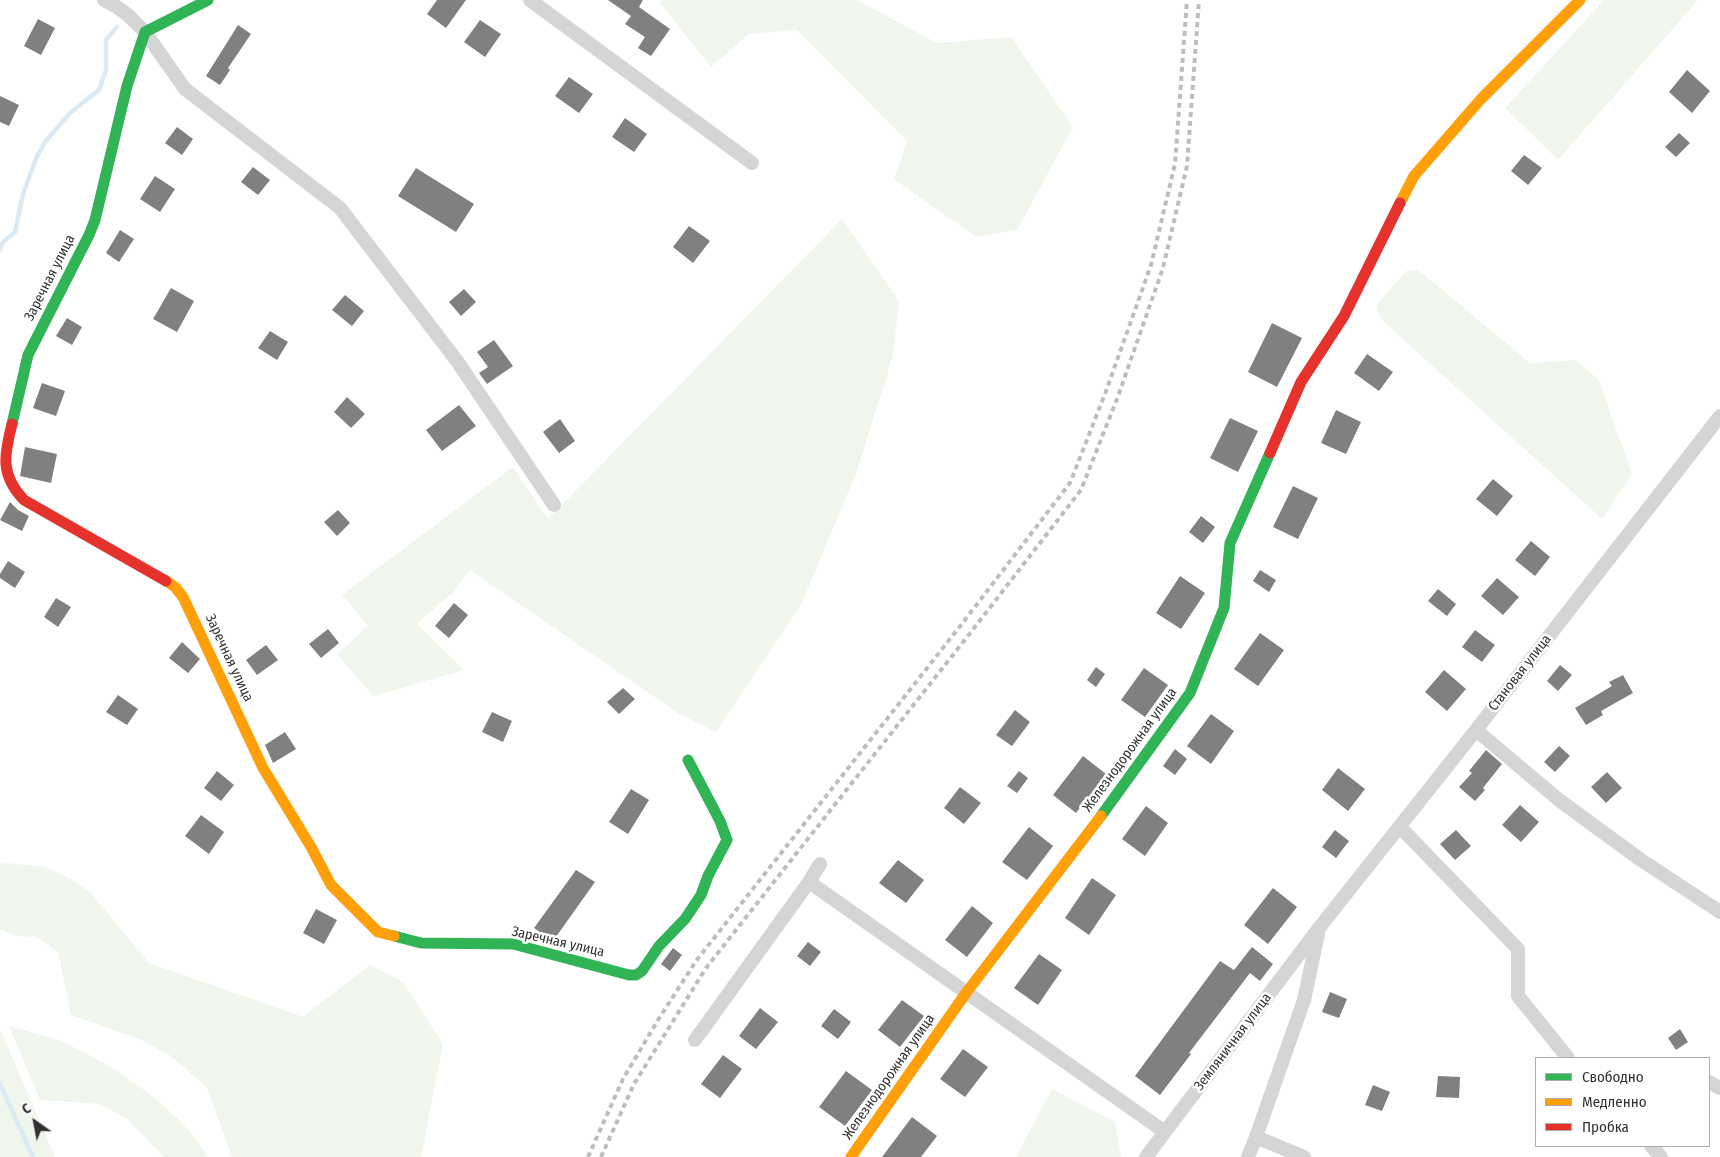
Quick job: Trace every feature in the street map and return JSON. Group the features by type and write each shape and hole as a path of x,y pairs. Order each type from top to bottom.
{"street":[{"path":"104,0 117,7 145,32 185,89 340,208 457,361 554,505"},
{"path":"145,32 208,0"},
{"path":"530,0 752,163"},
{"name":"Железнодорожная улица","path":"851,1157 966,993 1119,792 1190,694 1224,608 1230,543 1301,382 1344,316 1414,176 1481,99 1580,0"},
{"name":"Заречная улица","path":"145,32 127,86 95,220 28,355 4,461 6,473 15,491 24,500 175,587 183,597 199,629 263,768 311,847 331,885 378,932 421,943 513,944 629,975 636,975 642,971 659,946 685,920 701,895 708,876 727,840 720,821 688,760"},
{"name":"Становая улица","path":"1319,928 1476,730 1720,416"},
{"path":"1476,730 1559,800 1641,860 1720,912"},
{"path":"1400,827 1518,949 1518,996 1567,1057"},
{"path":"695,1040 820,864"},
{"path":"809,882 1165,1132"},
{"path":"1248,1157 1304,1000 1319,928"},
{"name":"Земляничная улица","path":"1146,1157 1319,928"},
{"path":"1256,1137 1304,1157"},
{"path":"1652,1147 1661,1157"}],"shaded area":[{"path":"662,0 857,0 937,43 1011,37 1073,127 1017,230 976,237 894,179 907,141 797,30 749,34 711,67 660,3"},
{"path":"1604,0 1698,0 1558,160 1505,108"},
{"path":"842,219 899,301 893,356 857,471 801,605 716,732 678,713 470,570 453,592 417,624 464,670 373,696 337,654 368,626 342,595 513,467 548,519"},
{"path":"1416,270 1426,276 1530,363 1576,360 1599,380 1632,474 1602,519 1384,322 1377,311 1377,304 1406,271"},
{"path":"0,864 45,867 67,877 90,892 149,963 303,1017 370,965 403,982 443,1044 421,1157 232,1157 207,1088 171,1056 142,1040 71,1015 58,952 37,937 15,936 0,929"},
{"path":"9,1026 60,1041 86,1053 126,1077 164,1106 196,1140 208,1157 164,1157 127,1119 100,1104 40,1100"},
{"path":"1,1031 55,1157 0,1157"},
{"path":"1052,1089 1115,1122 1121,1157 1016,1157"}],"building":[{"path":"437,0 466,0 446,28 427,14"},
{"path":"608,0 643,0 639,7 670,29 651,56 638,48 645,37 625,24 631,16"},
{"path":"38,19 55,28 41,55 24,46"},
{"path":"480,20 501,34 485,57 464,42"},
{"path":"238,25 251,34 228,68 230,70 220,85 206,76"},
{"path":"1687,70 1710,91 1692,113 1669,92"},
{"path":"569,77 593,94 579,113 555,96"},
{"path":"0,96 19,105 9,126 0,122"},
{"path":"625,118 647,134 634,152 612,137"},
{"path":"177,127 193,139 182,155 165,143"},
{"path":"1679,133 1690,143 1676,157 1665,147"},
{"path":"1524,155 1542,168 1528,185 1511,171"},
{"path":"253,167 270,180 258,195 241,182"},
{"path":"416,168 474,204 456,232 398,196"},
{"path":"155,176 175,189 160,212 140,199"},
{"path":"689,226 710,241 693,263 673,247"},
{"path":"120,230 134,239 119,262 106,253"},
{"path":"171,288 194,301 177,332 153,319"},
{"path":"464,289 476,302 461,316 449,302"},
{"path":"345,295 364,311 352,326 332,310"},
{"path":"67,318 82,327 72,345 56,336"},
{"path":"1272,323 1302,338 1277,387 1248,372"},
{"path":"270,331 288,342 277,360 258,348"},
{"path":"494,340 513,366 487,384 479,373 488,367 477,352"},
{"path":"1367,354 1393,372 1379,391 1354,373"},
{"path":"42,383 65,391 56,416 33,408"},
{"path":"347,397 365,414 351,428 334,412"},
{"path":"459,405 476,426 442,451 426,430"},
{"path":"1336,410 1361,422 1346,454 1321,443"},
{"path":"1230,418 1258,431 1238,472 1210,458"},
{"path":"560,419 575,441 559,453 543,432"},
{"path":"25,447 57,454 51,483 20,476"},
{"path":"1493,479 1513,496 1497,516 1476,499"},
{"path":"1293,486 1318,498 1298,539 1273,527"},
{"path":"10,502 18,510 29,516 22,531 0,520"},
{"path":"338,510 350,523 337,536 324,522"},
{"path":"1201,516 1215,527 1203,543 1189,532"},
{"path":"1531,541 1550,557 1535,576 1515,560"},
{"path":"8,561 25,572 15,588 0,578 0,574"},
{"path":"1260,570 1276,580 1269,592 1253,581"},
{"path":"1180,576 1205,593 1181,629 1156,613"},
{"path":"1497,578 1519,597 1503,615 1481,596"},
{"path":"1438,589 1456,604 1447,616 1428,601"},
{"path":"56,598 71,607 58,627 44,617"},
{"path":"454,603 468,615 449,638 435,626"},
{"path":"328,629 339,643 321,658 309,644"},
{"path":"1475,630 1495,645 1482,662 1462,647"},
{"path":"1260,633 1284,650 1258,686 1234,669"},
{"path":"182,642 200,659 188,673 169,658"},
{"path":"266,645 278,660 257,675 246,660"},
{"path":"1560,665 1572,675 1558,691 1547,681"},
{"path":"1096,667 1105,674 1096,687 1087,680"},
{"path":"1144,668 1168,685 1145,717 1121,700"},
{"path":"1444,670 1466,689 1447,711 1425,692"},
{"path":"1623,675 1633,693 1601,711 1603,715 1586,725 1575,708 1612,686 1609,682"},
{"path":"623,688 635,699 619,714 607,702"},
{"path":"118,695 138,709 127,725 106,712"},
{"path":"1015,710 1030,722 1012,746 996,735"},
{"path":"492,712 512,721 503,742 482,732"},
{"path":"1211,714 1234,731 1211,764 1187,746"},
{"path":"285,732 296,749 273,763 265,745"},
{"path":"1559,746 1570,756 1555,772 1544,762"},
{"path":"1175,749 1187,759 1175,775 1163,766"},
{"path":"1486,750 1502,764 1483,788 1485,790 1475,801 1459,787 1472,773 1469,771"},
{"path":"1083,756 1106,774 1076,813 1053,795"},
{"path":"1338,768 1365,789 1348,811 1322,790"},
{"path":"217,771 234,785 221,801 204,788"},
{"path":"1019,771 1028,778 1017,793 1007,786"},
{"path":"1607,772 1622,788 1606,803 1591,787"},
{"path":"960,787 981,803 964,824 944,808"},
{"path":"631,789 649,800 628,834 609,822"},
{"path":"1520,805 1539,822 1521,842 1502,825"},
{"path":"1146,806 1168,823 1145,856 1122,839"},
{"path":"201,815 224,832 209,854 185,836"},
{"path":"1029,827 1053,846 1027,880 1002,862"},
{"path":"1335,830 1349,841 1336,858 1322,847"},
{"path":"1456,830 1471,846 1455,860 1440,844"},
{"path":"898,860 924,880 906,903 879,883"},
{"path":"576,870 595,882 553,941 534,928"},
{"path":"1092,878 1116,895 1089,935 1065,918"},
{"path":"1273,888 1297,907 1268,944 1244,925"},
{"path":"972,906 993,923 967,957 945,940"},
{"path":"316,909 337,920 324,944 303,933"},
{"path":"808,942 821,952 810,966 797,956"},
{"path":"1252,947 1273,964 1260,981 1250,973 1189,1053 1191,1054 1160,1095 1135,1076 1220,961 1234,970"},
{"path":"673,948 682,955 670,971 661,964"},
{"path":"1039,954 1062,970 1038,1005 1014,988"},
{"path":"1330,992 1347,999 1339,1018 1322,1012"},
{"path":"902,1000 924,1016 900,1047 878,1030"},
{"path":"760,1008 778,1022 756,1049 739,1036"},
{"path":"834,1009 851,1022 838,1039 821,1026"},
{"path":"1680,1029 1688,1042 1676,1050 1668,1038"},
{"path":"963,1049 988,1067 965,1097 940,1079"},
{"path":"723,1055 742,1069 720,1098 701,1084"},
{"path":"846,1071 872,1090 845,1126 819,1107"},
{"path":"1438,1076 1460,1077 1459,1098 1436,1097"},
{"path":"1373,1085 1390,1092 1382,1111 1365,1105"},
{"path":"912,1117 937,1136 921,1157 882,1157"}],"waterway":[{"path":"0,250 2,243 15,232 23,194 37,156 45,142 70,113 99,90 106,70 106,40 117,27"},
{"path":"0,1084 33,1157"}],"railway":[{"path":"588,1157 623,1079 696,961 961,625 1070,483 1105,394 1151,265 1175,164 1187,0"},
{"path":"601,1157 634,1084 706,968 1081,490 1117,399 1163,268 1187,166 1199,0"}],"traffic: fast":[{"path":"12,424 28,355 95,220 127,86 145,32 208,0"},
{"path":"1101,816 1190,693 1224,608 1230,543 1270,453"},
{"path":"394,936 421,943 513,944 629,975 636,975 642,971 659,946 685,919 701,895 708,876 727,840 720,821 688,760"}],"traffic: slow":[{"path":"1400,203 1414,176 1481,99 1580,0"},
{"path":"166,581 175,587 183,597 263,768 311,847 331,885 378,932 394,936"},
{"path":"851,1157 966,993 1101,816"}],"traffic: jam":[{"path":"1270,453 1301,382 1344,316 1400,203"},
{"path":"12,424 7,445 6,464 11,482 24,500 166,581"}]}
